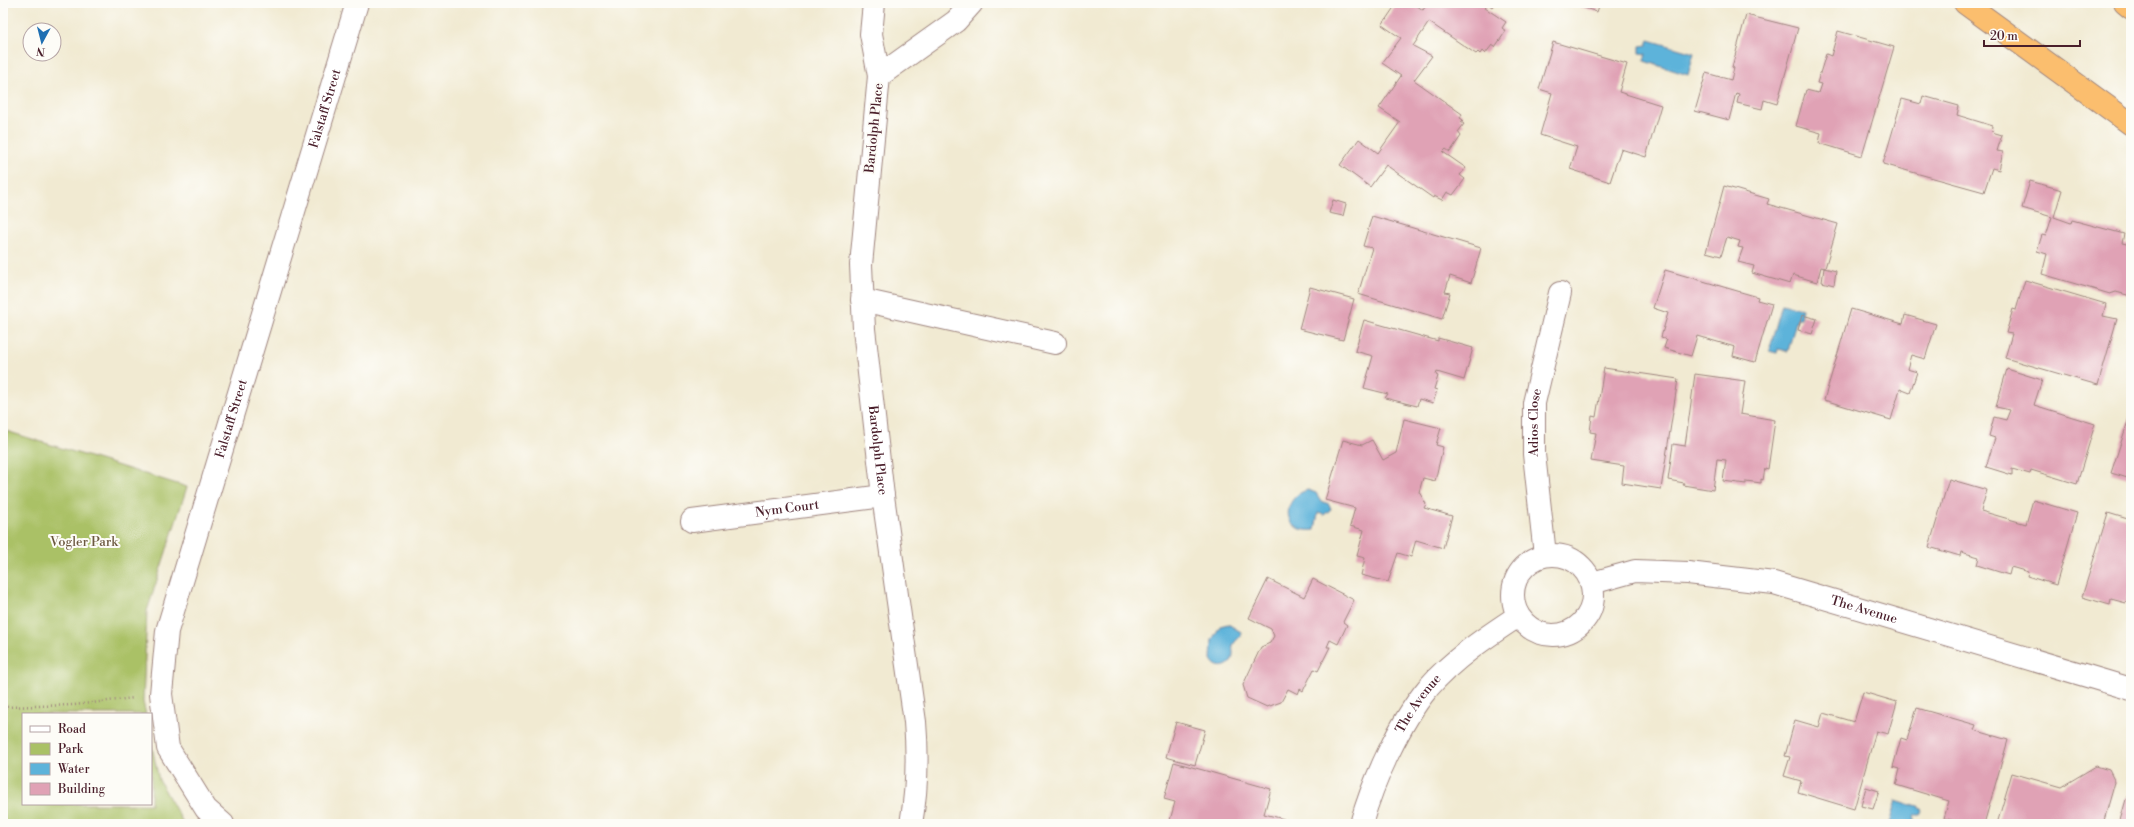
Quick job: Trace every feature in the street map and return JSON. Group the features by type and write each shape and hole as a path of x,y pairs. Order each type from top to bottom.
{"highway":[{"path":"1965,3 2131,124"},
{"path":"2125,3 2131,8"}],"street":[{"name":"Falstaff Street","path":"223,824 206,809 168,748 161,694 167,631 357,3"},
{"name":"Bardolph Place","path":"874,3 871,34 879,76 861,265 862,300 883,496 918,754 916,793 911,824"},
{"name":"Bardolph Place","path":"879,76 956,21 972,3"},
{"name":"Adios Close","path":"1545,555 1534,454 1534,403 1560,294"},
{"path":"862,300 1055,343"},
{"name":"Nym Court","path":"692,522 883,496"},
{"path":"1557,554 1569,557 1579,563 1587,572 1592,583 1594,596 1592,609 1585,620 1570,631 1551,635 1538,632 1527,626 1518,616 1513,604 1512,591 1516,579 1523,568 1533,559 1545,555 1557,554"},
{"name":"The Avenue","path":"1592,583 1635,571 1688,573 1774,583 2131,689"},
{"name":"The Avenue","path":"1361,824 1393,741 1428,688 1474,645 1518,616"}],"path":[{"path":"3,707 74,705 161,694"}],"green space":[{"name":"Vogler Park","path":"3,430 187,487 147,611 143,702 146,713 22,713 22,805 152,805 152,747 159,780 184,824 3,824"}],"water":[{"path":"1649,40 1694,53 1688,75 1644,61 1646,54 1640,53 1640,46 1647,45"},
{"path":"1782,304 1802,309 1800,318 1797,318 1788,351 1778,349 1777,353 1769,351"},
{"path":"1308,490 1316,493 1321,501 1329,504 1331,509 1324,515 1318,513 1315,530 1303,530 1295,526 1290,521 1288,514 1289,506 1293,499 1299,494"},
{"path":"1228,624 1241,632 1241,636 1234,643 1231,662 1225,666 1217,666 1211,659 1212,640 1220,626"},
{"path":"1896,800 1918,807 1922,810 1920,815 1915,815 1913,824 1889,824"}],"building":[{"path":"1397,3 1413,3 1423,10 1428,3 1495,3 1492,7 1488,4 1485,8 1506,22 1502,28 1506,31 1495,47 1492,45 1485,54 1482,51 1480,54 1478,52 1476,54 1429,22 1413,46 1432,56 1414,80 1462,114 1460,118 1463,120 1461,122 1464,124 1458,132 1461,136 1450,152 1446,149 1443,152 1466,168 1460,175 1465,179 1453,195 1447,192 1442,200 1434,196 1433,198 1386,165 1370,187 1340,165 1359,139 1378,153 1400,122 1379,108 1401,76 1382,63 1401,38 1382,25"},
{"path":"1569,3 1600,3 1597,12"},
{"path":"1746,15 1798,28 1777,104 1764,100 1762,109 1737,103 1739,94 1736,93 1729,120 1695,111 1706,73 1731,80 1734,68 1732,67"},
{"path":"1838,31 1894,47 1862,156 1819,143 1821,133 1796,126 1806,90 1818,93 1821,84 1817,83 1826,54 1831,56"},
{"path":"1553,42 1627,64 1619,92 1661,105 1646,157 1621,149 1610,182 1570,169 1577,147 1540,135 1552,93 1539,89"},
{"path":"1923,96 1959,106 1957,115 1993,126 1992,132 2002,135 1997,151 2003,152 1999,170 1992,168 1984,192 1883,164 1902,99 1921,104"},
{"path":"2030,181 2062,190 2054,217 2071,223 2072,220 2124,234 2122,243 2131,245 2131,296 2116,292 2110,294 2042,274 2047,254 2037,251 2042,235 2046,236 2052,217 2022,208"},
{"path":"1724,186 1769,199 1767,204 1838,224 1825,268 1821,267 1817,282 1793,275 1790,284 1752,273 1754,266 1738,262 1743,248 1738,247 1740,241 1727,237 1721,256 1706,252"},
{"path":"1333,200 1346,204 1343,216 1329,213"},
{"path":"1372,216 1481,248 1471,283 1450,276 1445,292 1450,293 1442,319 1358,294 1372,248 1363,246"},
{"path":"1824,268 1836,271 1834,285 1822,282"},
{"path":"1665,270 1758,297 1757,300 1772,304 1755,362 1733,356 1735,347 1697,336 1691,356 1664,348 1667,339 1661,337 1668,313 1653,308"},
{"path":"2025,280 2106,304 2103,316 2117,319 2098,385 2005,358 2012,334 2006,333 2013,309 2016,310"},
{"path":"1310,287 1354,299 1343,340 1299,329"},
{"path":"1851,309 1903,324 1905,315 1936,324 1925,359 1911,355 1907,369 1917,372 1910,393 1900,389 1891,420 1824,400"},
{"path":"1802,315 1817,319 1812,334 1798,330"},
{"path":"1364,320 1438,341 1438,338 1473,348 1464,380 1437,372 1436,375 1438,376 1434,389 1437,390 1433,403 1419,399 1417,406 1385,398 1388,394 1364,388 1373,356 1355,351"},
{"path":"1604,368 1678,379 1661,489 1622,483 1624,466 1591,461 1596,433 1590,432 1592,416 1596,417"},
{"path":"2007,369 2042,380 2034,405 2095,424 2077,484 2031,470 2030,474 2012,469 2012,475 1986,467 1995,438 1989,436 1994,417 2006,420 2010,410 1996,407"},
{"path":"1695,374 1745,381 1740,414 1775,420 1768,469 1765,468 1761,483 1746,481 1746,484 1723,481 1726,460 1717,459 1713,490 1683,485 1684,483 1668,480 1673,444 1685,446"},
{"path":"2131,412 2131,479 2111,473"},
{"path":"1404,419 1441,428 1436,445 1443,447 1435,481 1423,478 1419,492 1426,504 1424,508 1452,516 1443,548 1416,540 1411,557 1398,553 1388,582 1361,575 1365,558 1357,556 1364,530 1350,526 1355,508 1325,500 1343,440 1362,445 1372,440 1383,460 1396,453"},
{"path":"1949,479 1987,490 1981,511 2026,524 2033,500 2077,513 2056,585 2027,576 2028,572 2011,567 2009,575 1977,565 1979,557 1961,552 1960,556 1929,547"},
{"path":"2108,513 2131,520 2131,594 2129,594 2126,603 2111,599 2110,605 2082,597"},
{"path":"1268,579 1304,597 1313,579 1354,600 1343,622 1347,625 1338,644 1330,640 1327,647 1330,647 1318,671 1314,669 1303,691 1300,689 1298,694 1288,689 1281,702 1267,707 1247,698 1243,685 1261,647 1270,643 1274,636 1271,629 1249,618"},
{"path":"1863,692 1897,702 1888,734 1876,731 1854,809 1798,792 1801,781 1784,776 1790,757 1785,756 1795,720 1819,727 1823,713 1854,722"},
{"path":"1917,708 1976,725 1974,730 2008,740 1984,824 1966,824 1944,818 1949,801 1896,785 1900,769 1893,767 1901,738 1907,740"},
{"path":"1176,722 1205,730 1195,765 1166,757"},
{"path":"1174,762 1271,789 1264,814 1284,819 1282,824 1169,824 1175,802 1164,799"},
{"path":"2096,766 2109,770 2115,782 2103,824 1997,824 2012,773 2061,787"},
{"path":"1866,787 1879,791 1873,809 1861,806"},
{"path":"2127,796 2131,797 2131,824 2119,824"}]}
